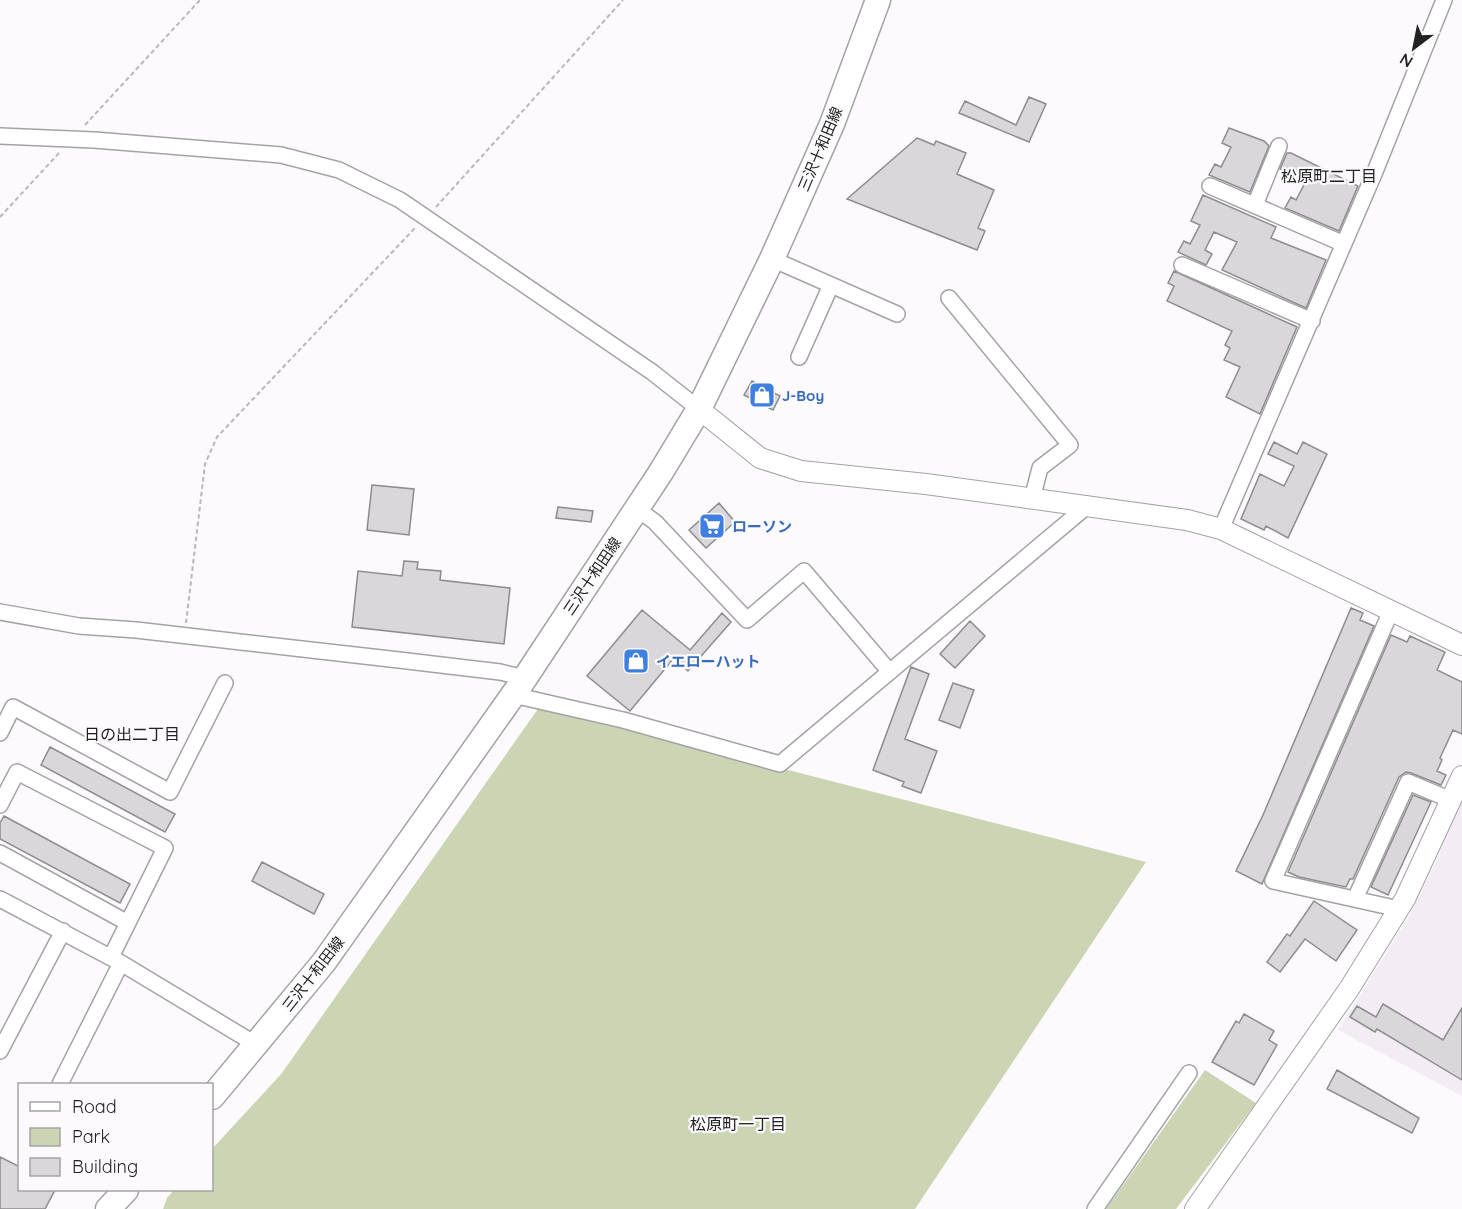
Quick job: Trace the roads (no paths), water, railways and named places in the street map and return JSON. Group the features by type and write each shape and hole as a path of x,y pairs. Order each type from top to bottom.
{"main road":[{"name":"三沢十和田線","path":"213,1096 324,962 519,687 699,409 772,259 832,124 878,0"},
{"path":"108,1209 125,1191"}],"street":[{"path":"1221,529 1312,321 1444,0"},
{"path":"0,136 281,155 339,170 400,200 652,372 760,458 801,471 926,484 1087,506 1187,520 1221,529 1462,645"},
{"path":"1255,205 1280,146"},
{"path":"1210,186 1344,244"},
{"path":"772,259 897,314"},
{"path":"1182,265 1312,321"},
{"path":"799,357 831,285"},
{"path":"949,298 1070,445 1040,468 1032,499"},
{"path":"0,612 79,626 501,672 519,687 623,720 780,764 1087,506"},
{"path":"636,509 655,522 747,620 804,571 890,672"},
{"path":"1391,611 1273,881 1399,909"},
{"path":"0,733 13,707 170,792 225,683"},
{"path":"0,805 17,772 165,848 128,923 116,960 60,1083"},
{"path":"1196,1209 1349,989 1399,909 1462,777"},
{"path":"1355,899 1408,782 1451,800"},
{"path":"0,853 128,923"},
{"path":"0,898 116,960 257,1045"},
{"path":"0,1052 63,931"},
{"path":"1095,1209 1189,1073"}],"place":[{"name":"J-Boy","path":"762,395"},
{"name":"ローソン","path":"712,526"},
{"name":"イエローハット","path":"636,661"}],"district":[{"name":"松原町二丁目","path":"1329,176"},
{"name":"日の出二丁目","path":"132,734"},
{"name":"松原町一丁目","path":"738,1124"}]}
